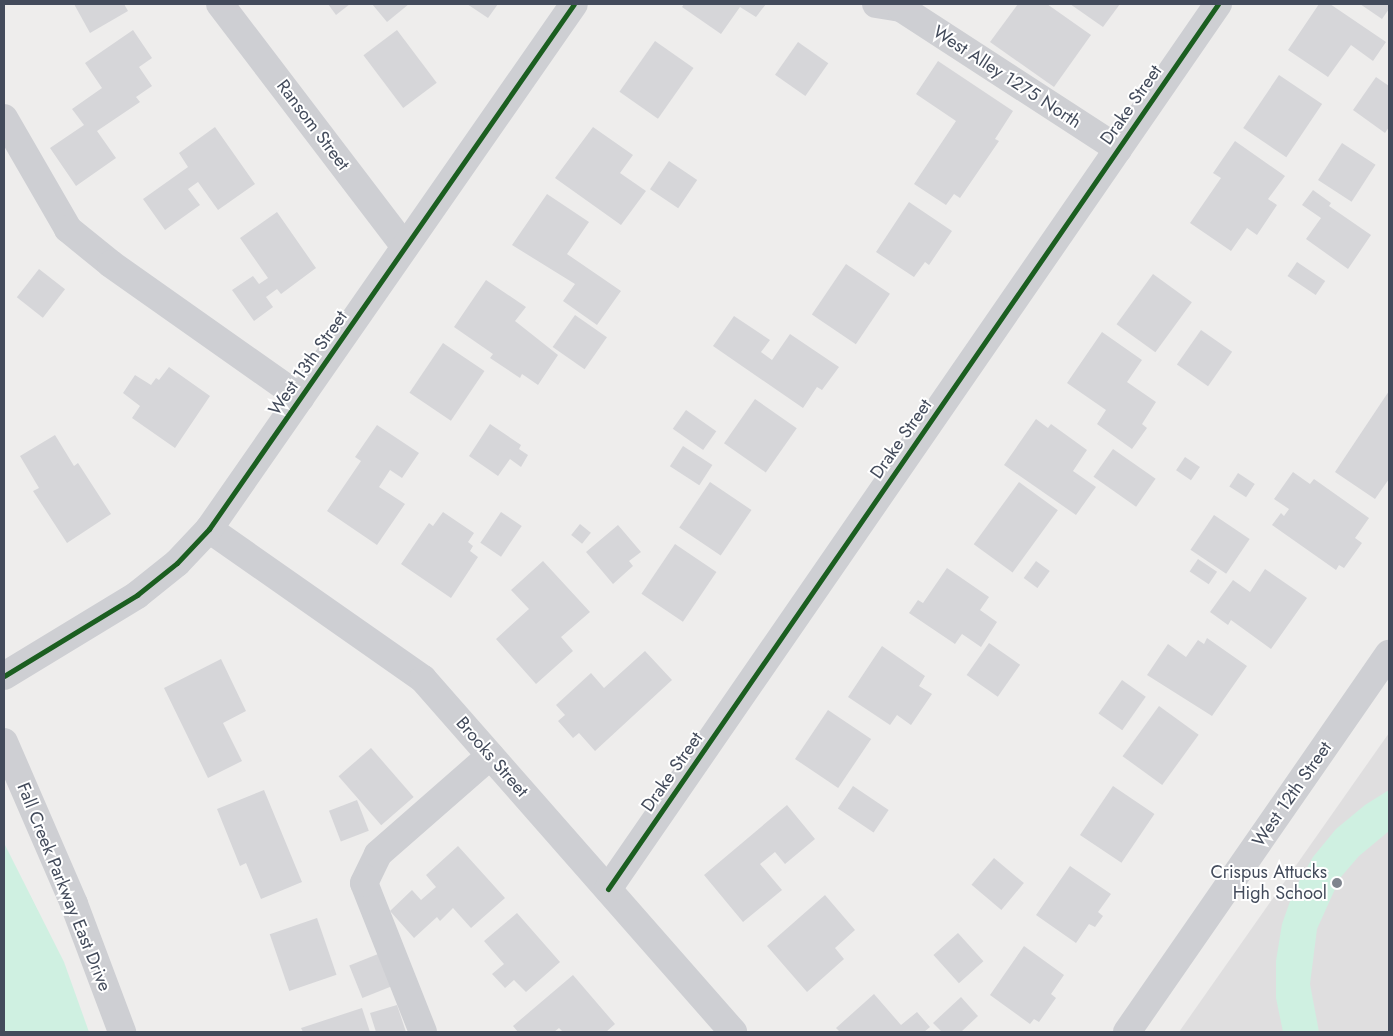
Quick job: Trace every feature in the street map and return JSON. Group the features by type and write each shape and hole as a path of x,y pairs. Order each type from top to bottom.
{"street":[{"name":"Ransom Street","path":"220,4 405,247"},
{"name":"West 13th Street","path":"4,676 138,595 177,563 209,529 574,4"},
{"name":"Drake Street","path":"608,889 1218,4"},
{"name":"West Alley 1275 North","path":"894,5 1118,149"},
{"path":"4,118 68,229 111,264 301,398"},
{"name":"Brooks Street","path":"209,529 423,679 733,1032"},
{"name":"West 12th Street","path":"1128,1032 1389,654"},
{"name":"Fall Creek Parkway East Drive","path":"4,742 74,904 122,1032"},
{"path":"423,1032 364,883 378,854 490,756"}],"shaded area":[{"name":"Crispus Attucks High School","path":"1389,733 1389,1032 1179,1032"}],"green space":[{"path":"1389,790 1389,831 1359,856 1340,878 1317,929 1310,984 1319,1032 1283,1032 1276,998 1276,961 1282,924 1294,890 1313,857 1336,829 1365,805"},
{"path":"4,843 64,962 89,1032 4,1032"}],"building":[{"path":"74,4 124,4 128,11 90,33"},
{"path":"328,4 350,4 336,15"},
{"path":"372,4 409,4 387,22"},
{"path":"467,4 498,4 488,18"},
{"path":"684,4 766,4 756,17 740,7 721,34 682,7"},
{"path":"1018,4 1047,4 1091,35 1054,87 990,42"},
{"path":"1070,4 1120,4 1103,27"},
{"path":"1319,4 1330,4 1386,42 1373,61 1351,45 1328,77 1288,50"},
{"path":"1360,4 1389,4 1389,9 1382,19"},
{"path":"133,30 152,58 139,67 152,86 136,97 140,102 97,131 116,158 76,186 50,148 84,125 72,109 102,88 85,63"},
{"path":"397,30 437,83 403,108 363,55"},
{"path":"655,41 694,68 658,119 619,92"},
{"path":"798,42 828,63 805,96 775,75"},
{"path":"938,61 1013,111 995,139 999,141 960,198 954,194 946,205 914,184 956,121 916,94"},
{"path":"1279,75 1322,104 1286,157 1243,128"},
{"path":"1376,77 1389,86 1389,127 1385,133 1353,110"},
{"path":"215,127 255,184 218,210 198,182 188,189 200,205 165,230 143,199 188,167 179,153"},
{"path":"593,127 633,155 620,173 646,191 621,225 555,178"},
{"path":"1235,141 1285,176 1268,199 1277,205 1257,235 1247,228 1231,251 1190,223 1221,178 1213,173"},
{"path":"1342,143 1376,165 1352,202 1318,180"},
{"path":"669,161 697,180 678,208 650,189"},
{"path":"1313,190 1331,203 1329,206 1371,235 1348,269 1306,239 1321,218 1302,205"},
{"path":"547,194 589,222 567,254 621,291 597,325 563,301 575,284 512,245"},
{"path":"909,202 952,231 929,265 925,262 914,277 876,252"},
{"path":"277,212 316,268 281,294 277,289 266,297 273,307 254,321 232,290 253,276 259,284 268,278 240,238"},
{"path":"1297,262 1325,281 1316,295 1287,276"},
{"path":"846,264 890,294 856,344 812,315"},
{"path":"39,269 65,289 43,318 17,297"},
{"path":"1153,274 1192,302 1155,352 1117,324"},
{"path":"486,280 526,307 515,321 558,355 538,385 522,374 520,378 490,358 493,354 454,327"},
{"path":"575,315 607,337 585,369 553,347"},
{"path":"734,316 770,340 761,352 772,360 790,334 839,367 822,390 817,387 803,408 713,346"},
{"path":"1201,330 1232,352 1208,386 1177,364"},
{"path":"1102,332 1142,360 1127,382 1156,402 1142,424 1147,428 1132,449 1097,424 1106,410 1067,383"},
{"path":"443,343 484,371 451,421 409,393"},
{"path":"169,367 210,396 175,448 132,418 140,406 123,393 135,375 151,385 156,378 159,380"},
{"path":"1389,391 1389,479 1375,499 1335,472"},
{"path":"755,399 797,428 766,472 724,443"},
{"path":"686,410 716,431 703,450 673,429"},
{"path":"1036,419 1048,428 1051,424 1087,450 1073,471 1096,487 1076,515 1004,465"},
{"path":"490,424 521,445 519,449 528,455 521,467 510,459 498,476 469,456"},
{"path":"377,425 419,453 402,478 390,470 379,487 405,504 377,545 327,511 361,461 355,457"},
{"path":"55,435 74,466 78,463 111,514 67,543 33,491 39,488 20,456"},
{"path":"683,446 712,465 699,485 670,466"},
{"path":"1113,449 1156,479 1136,507 1093,477"},
{"path":"1185,457 1200,467 1191,480 1176,470"},
{"path":"1293,472 1310,484 1314,479 1369,518 1355,538 1362,543 1344,568 1339,565 1336,570 1272,525 1281,513 1284,516 1289,509 1274,499"},
{"path":"1238,473 1255,484 1246,497 1229,486"},
{"path":"710,482 751,510 721,556 679,528"},
{"path":"1019,482 1058,510 1013,573 974,544"},
{"path":"443,512 474,533 468,542 473,546 470,551 478,557 451,598 401,564 429,523 433,526"},
{"path":"501,512 522,526 501,557 480,543"},
{"path":"1214,515 1250,539 1226,574 1191,550"},
{"path":"580,524 591,533 582,544 571,535"},
{"path":"618,525 641,552 629,561 633,566 613,584 586,552"},
{"path":"675,544 716,572 683,622 641,594"},
{"path":"1198,559 1217,572 1209,584 1190,571"},
{"path":"543,561 590,612 561,637 573,651 536,684 496,639 529,609 511,590"},
{"path":"1036,561 1050,571 1037,588 1024,578"},
{"path":"947,568 989,597 980,610 997,622 981,647 962,634 955,644 909,613 918,600 923,603"},
{"path":"1265,569 1307,598 1271,649 1231,620 1228,625 1210,612 1233,580 1250,592"},
{"path":"1207,638 1247,666 1212,716 1147,675 1168,644 1186,657 1198,640 1204,644"},
{"path":"989,643 1020,665 998,697 967,675"},
{"path":"882,646 925,676 919,686 932,694 911,725 897,715 890,725 848,697"},
{"path":"645,651 672,680 595,751 579,733 573,738 558,721 565,715 556,705 591,673 604,688"},
{"path":"221,659 246,711 223,723 242,761 208,778 164,688"},
{"path":"1122,680 1146,697 1122,730 1098,714"},
{"path":"1159,706 1199,735 1162,785 1123,756"},
{"path":"828,710 871,739 838,788 795,759"},
{"path":"371,748 414,797 381,825 339,776"},
{"path":"853,786 889,810 874,832 838,808"},
{"path":"1113,786 1154,814 1121,863 1080,835"},
{"path":"264,790 302,882 261,899 246,863 240,866 217,809"},
{"path":"357,800 369,831 341,842 329,811"},
{"path":"787,805 815,839 785,864 775,852 760,864 782,890 743,922 704,875"},
{"path":"458,846 505,898 471,928 453,908 440,921 437,917 414,938 390,911 412,890 421,900 436,887 426,875"},
{"path":"994,858 1024,883 1001,910 972,885"},
{"path":"1070,866 1111,894 1098,912 1103,916 1095,927 1089,924 1076,943 1036,915"},
{"path":"825,895 855,930 835,948 844,959 807,992 767,946"},
{"path":"517,913 560,962 526,992 514,980 505,988 492,974 504,964 484,941"},
{"path":"317,918 337,975 289,991 270,934"},
{"path":"958,933 983,961 959,983 933,955"},
{"path":"1024,946 1064,975 1051,994 1056,998 1039,1022 1034,1019 1030,1024 990,995"},
{"path":"378,954 391,986 362,998 349,966"},
{"path":"573,975 615,1024 606,1032 563,1032 559,1028 554,1032 518,1032 513,1026"},
{"path":"874,994 901,1025 917,1012 930,1027 924,1032 840,1032 836,1028"},
{"path":"961,997 978,1016 961,1032 942,1032 933,1023"},
{"path":"397,1005 406,1032 376,1032 370,1013"},
{"path":"362,1008 370,1032 303,1032 301,1028"}],"cycle path":[{"path":"4,676 137,595 177,563 209,529 574,4"},
{"path":"608,889 1218,4"}],"place":[{"name":"Crispus Attucks High School","path":"1337,883"}]}
